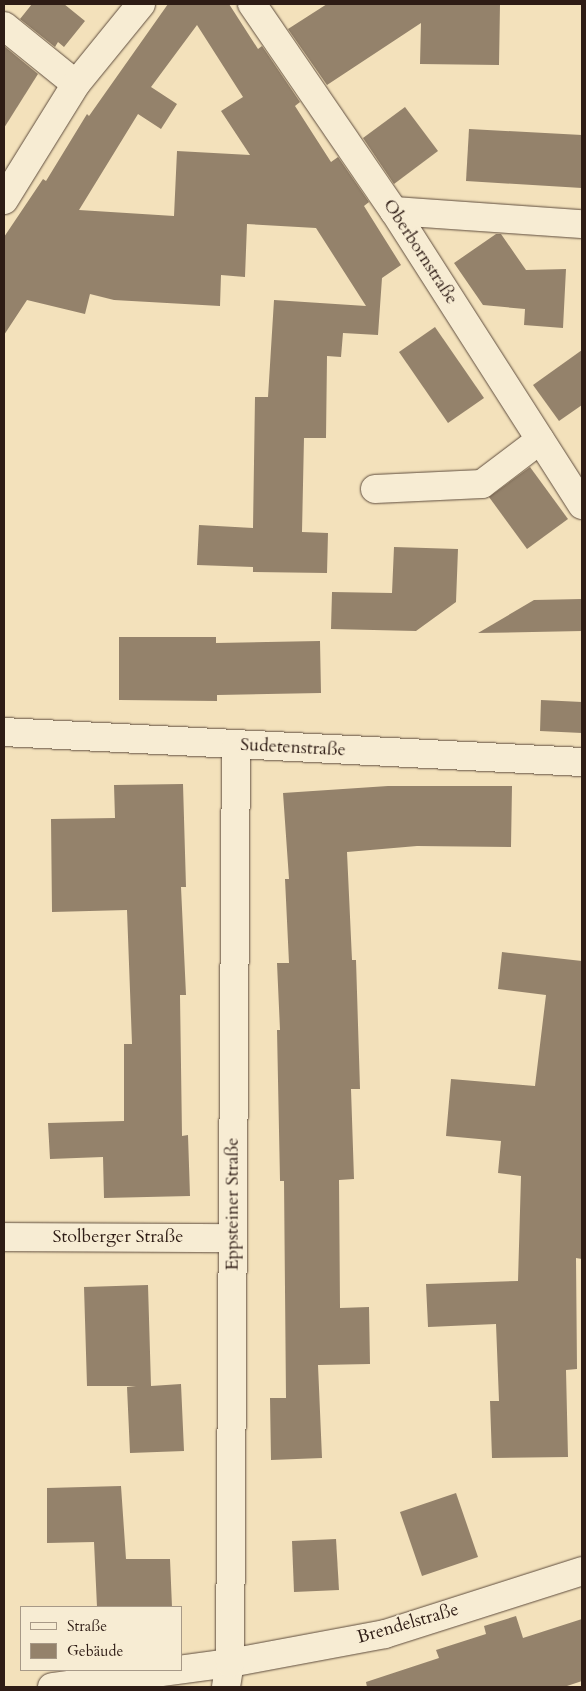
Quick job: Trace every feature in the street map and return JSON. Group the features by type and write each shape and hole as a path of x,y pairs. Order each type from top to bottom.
{"street":[{"path":"4,200 76,84 141,4"},
{"name":"Oberbornstraße","path":"252,4 394,211 582,505"},
{"path":"4,26 76,84"},
{"path":"394,211 582,224"},
{"path":"375,489 482,484 540,440"},
{"name":"Sudetenstraße","path":"4,732 236,746 582,762"},
{"name":"Eppsteiner Straße","path":"228,1675 236,746"},
{"name":"Stolberger Straße","path":"4,1237 233,1238"},
{"name":"Brendelstraße","path":"52,1687 228,1675 385,1634 582,1571"}],"building":[{"path":"32,4 64,4 85,21 64,47 58,42 55,47 20,19"},
{"path":"168,4 229,4 258,49 262,46 300,102 295,106 331,162 338,157 369,202 364,206 401,265 382,278 378,335 343,333 341,357 327,356 326,438 304,438 302,532 328,533 327,573 253,572 253,567 197,565 199,525 253,528 255,397 268,397 274,300 366,306 316,228 247,224 245,277 221,275 220,306 114,300 90,294 85,314 27,300 4,335 4,237 43,179 46,181 87,114 89,116","holes":["197,25 243,97 221,111 250,155 177,151 174,216 79,210 138,114 161,129 177,104 151,87"]},
{"path":"327,4 500,4 499,65 420,64 421,23 327,85 288,29"},
{"path":"4,46 38,74 4,128"},
{"path":"405,107 438,151 394,184 363,138"},
{"path":"469,129 582,135 582,188 466,181"},
{"path":"496,234 501,234 526,270 566,269 563,328 524,325 525,309 483,305 454,263"},
{"path":"435,327 484,398 448,423 399,352"},
{"path":"582,350 582,405 559,421 533,385"},
{"path":"530,467 568,519 527,549 489,497"},
{"path":"394,547 458,549 456,602 416,631 331,629 332,592 392,593"},
{"path":"582,599 582,631 478,633 534,600"},
{"path":"119,637 216,637 216,643 320,641 321,693 217,695 217,701 119,700"},
{"path":"541,700 582,702 582,733 540,731"},
{"path":"183,784 186,887 181,887 186,995 180,995 182,1136 188,1135 190,1196 104,1198 103,1157 50,1159 48,1123 124,1121 124,1044 132,1044 127,910 52,912 51,819 115,818 114,785"},
{"path":"388,786 512,786 511,847 417,846 347,852 352,960 356,960 360,1089 351,1089 354,1179 339,1180 340,1308 369,1307 370,1364 318,1365 322,1458 271,1460 270,1398 286,1398 284,1181 280,1181 277,1030 280,1030 277,963 289,963 285,879 289,879 283,793"},
{"path":"502,952 582,961 582,1259 576,1258 577,1369 566,1370 568,1457 492,1458 490,1401 499,1401 496,1324 428,1327 426,1284 518,1281 521,1176 498,1173 501,1141 446,1136 451,1079 535,1086 546,995 498,989"},
{"path":"148,1285 151,1386 181,1384 184,1451 130,1453 127,1387 136,1386 87,1386 84,1287"},
{"path":"121,1486 126,1559 170,1559 172,1606 97,1606 94,1542 47,1543 47,1488"},
{"path":"456,1493 478,1557 422,1576 400,1512"},
{"path":"336,1539 339,1590 294,1592 292,1541"},
{"path":"516,1616 523,1638 582,1619 582,1681 564,1687 367,1687 366,1682 439,1658 436,1650 486,1634 484,1626"}]}
